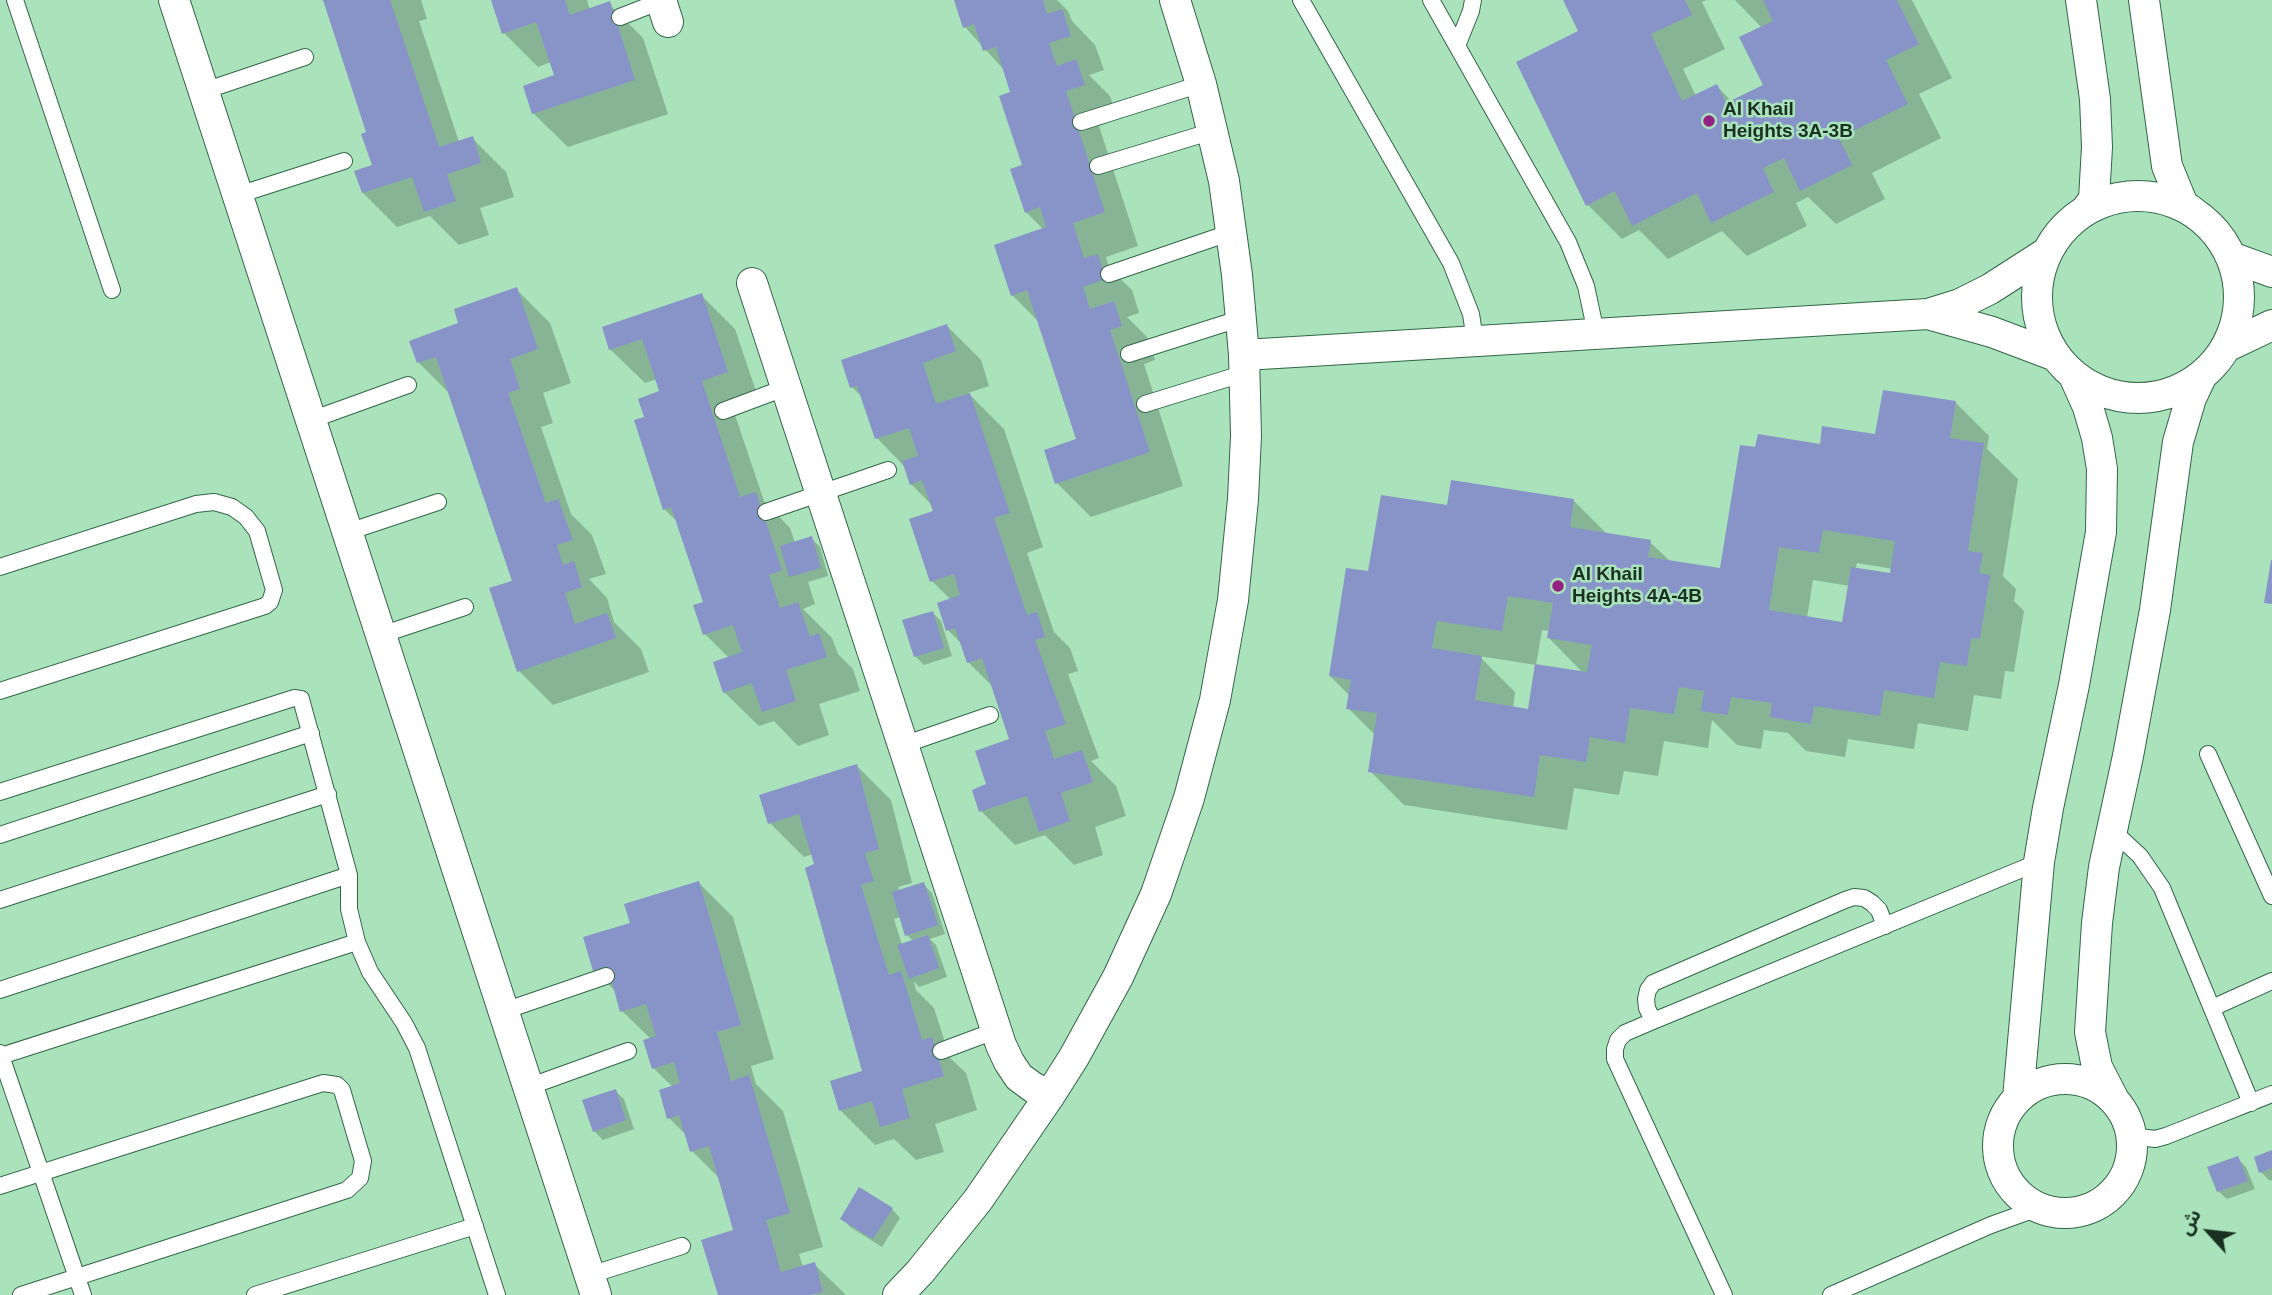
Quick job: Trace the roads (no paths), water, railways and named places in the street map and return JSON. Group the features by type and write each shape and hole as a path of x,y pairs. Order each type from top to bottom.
{"street":[{"path":"174,0 593,1285"},
{"path":"898,1295 978,1200 1074,1057 1118,977 1156,894 1189,798 1215,700 1233,600 1243,499 1245,364 1232,232 1213,131 1175,0"},
{"path":"2081,0 2095,99 2097,147 2094,199 2086,210"},
{"path":"2144,0 2167,166 2183,205 2199,216 2218,234 2231,257 2239,288 2237,319 2226,347 2215,363 2201,377 2178,391 2152,398 2125,398 2099,391 2075,378 2053,355 2042,331 2036,305 2038,278 2046,253 2063,228 2086,210 2114,198 2144,196 2173,202 2199,216"},
{"path":"1245,364 1475,340 1928,314 1960,304 1990,289 2019,273 2046,253"},
{"path":"2231,257 2272,272"},
{"path":"752,283 997,1030 1009,1062 1019,1077 1050,1095"},
{"path":"1928,314 1992,332 2053,355"},
{"path":"2226,347 2272,325"},
{"path":"2113,1098 2096,1086 2077,1079 2055,1079 2035,1086 2018,1098 2004,1116 1998,1139 1999,1162 2008,1183 2024,1199 2044,1210 2071,1213 2097,1205 2118,1187 2130,1163 2131,1136 2126,1116 2097,1067 2093,1050 2090,1019 2097,923 2104,867 2129,756 2155,610 2178,442 2191,398 2201,377"},
{"path":"2018,1098 2039,862 2101,532 2102,469 2097,438 2075,378"}],"lane":[{"path":"15,0 112,290"},
{"path":"1301,0 1451,263 1471,314 1475,340"},
{"path":"1431,0 1568,242 1586,286 1596,333"},
{"path":"1457,46 1473,0"},
{"path":"620,17 663,8"},
{"path":"204,91 305,57"},
{"path":"1081,122 1201,84"},
{"path":"1098,166 1213,131"},
{"path":"238,195 344,161"},
{"path":"1109,274 1232,232"},
{"path":"1129,354 1242,318"},
{"path":"1145,404 1245,364"},
{"path":"311,420 408,385"},
{"path":"723,411 787,387"},
{"path":"766,512 888,470"},
{"path":"0,567 197,504 214,502 232,507 246,517 257,531 274,590 265,606 0,691"},
{"path":"348,532 438,502"},
{"path":"381,635 465,607"},
{"path":"0,792 293,698 299,698 303,702 349,875 349,909 357,942 370,972 404,1023 416,1048 497,1295"},
{"path":"903,745 990,715"},
{"path":"0,835 311,733"},
{"path":"2208,754 2272,896"},
{"path":"0,900 327,794"},
{"path":"2112,831 2140,856 2162,888 2251,1103"},
{"path":"1724,1295 1615,1059 1618,1040 1625,1033 1653,1021 2039,862"},
{"path":"0,990 349,875"},
{"path":"1653,1021 1646,999 1653,983 1844,900 1864,898 1872,903 1880,910 1885,926"},
{"path":"83,1295 1,1054 357,942"},
{"path":"504,1011 606,976"},
{"path":"2211,1008 2272,981"},
{"path":"941,1051 997,1030"},
{"path":"528,1087 628,1051"},
{"path":"0,1186 323,1083 337,1085 344,1097 363,1161 360,1178 347,1190 21,1295"},
{"path":"2131,1136 2155,1139 2272,1094"},
{"path":"1831,1295 1991,1225 2027,1212 2044,1210"},
{"path":"255,1295 475,1226"},
{"path":"593,1285 682,1246"}],"place":[{"name":"Al Khail Heights 3A-3B","path":"1709,121"},
{"name":"Al Khail Heights 4A-4B","path":"1558,586"}]}
